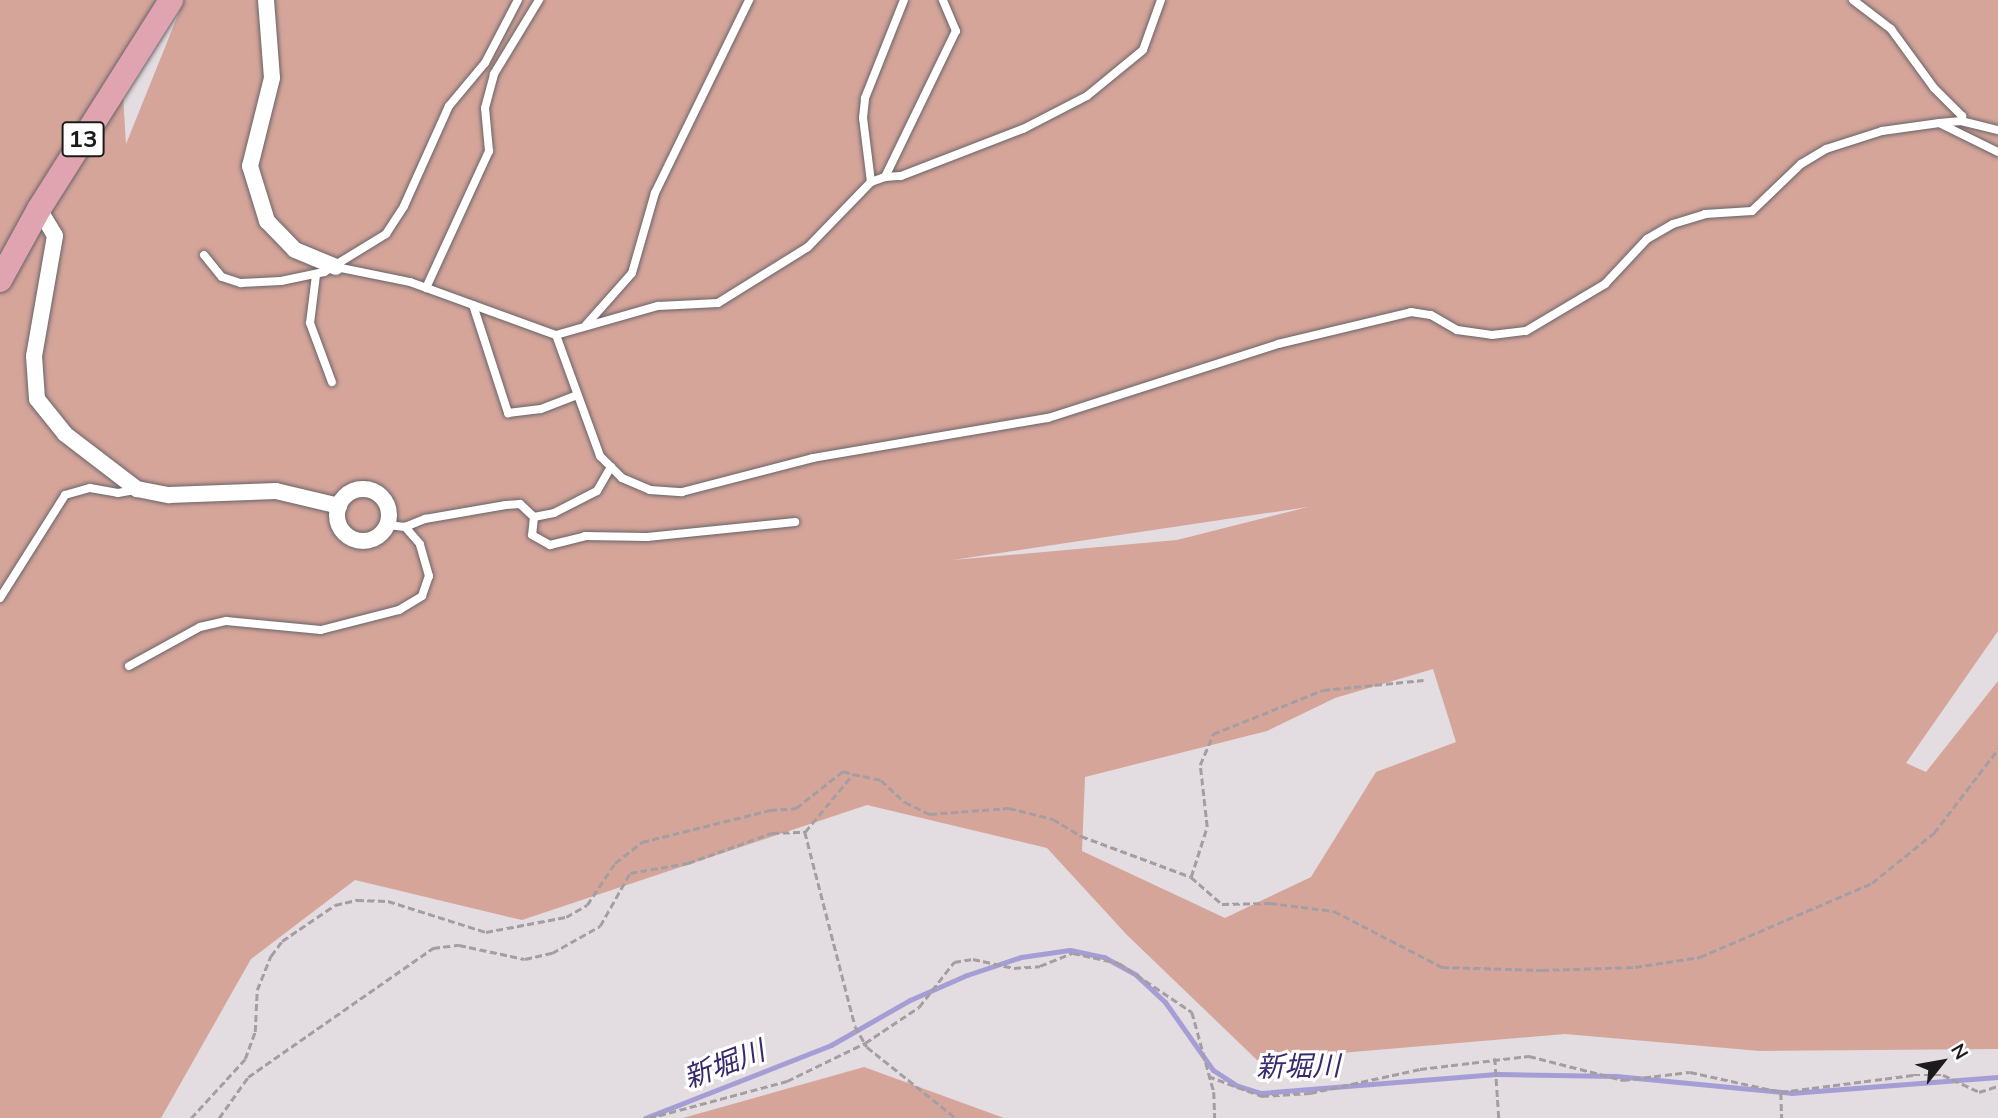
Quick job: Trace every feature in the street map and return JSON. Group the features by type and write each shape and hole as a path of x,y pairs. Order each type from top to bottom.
{"main road":[{"name":"13","path":"0,280 39,209 171,0"}],"street":[{"path":"266,0 272,78 250,166 267,221 295,250 336,267"},
{"path":"39,209 55,236 34,356 37,399 65,434 137,489 169,495 276,491 339,506"},
{"path":"372,491 387,505 388,525 374,539 354,540 340,526 339,506 352,492 372,491"}],"lane":[{"path":"204,255 222,277 241,283 316,275 336,267 386,234 404,206 449,106 485,62 518,0"},
{"path":"426,288 489,151 485,108 494,74 538,0"},
{"path":"583,327 632,273 656,193 748,0"},
{"path":"871,182 863,118 865,97 904,0"},
{"path":"885,177 956,31 943,0"},
{"path":"336,267 426,288 556,335 658,306 718,303 808,247 871,182 885,177 901,176 1023,129 1087,96 1143,50 1161,0"},
{"path":"1853,0 1891,29 1934,88 1962,116 1961,121"},
{"path":"556,335 588,433 611,467 622,478 650,490 682,492 813,458 1048,418 1279,344 1411,313 1431,315 1457,330 1492,335 1526,331 1605,284 1647,239 1673,224 1706,214 1752,211 1801,164 1854,137 1961,121 1998,130"},
{"path":"1939,123 1998,152"},
{"path":"316,275 310,323 332,382"},
{"path":"473,305 508,413 541,409 577,395"},
{"path":"534,517 582,501 597,491 611,467"},
{"path":"0,598 65,495 90,488 118,493 137,489"},
{"path":"388,525 405,527 425,519 520,504 534,517"},
{"path":"534,517 533,535 551,545 585,536 646,537 795,522"},
{"path":"130,666 200,627 226,621 321,630 399,610 422,596 429,576 419,544 405,527"}],"path":[{"path":"1191,877 1207,827 1200,765 1213,734 1323,690 1424,680"},
{"path":"191,1118 245,1059 255,1032 257,990 271,956 282,942 335,905 357,900 388,901 486,932 566,917 587,905 615,863 642,842 770,810 796,808 843,771 881,780 905,802 930,814 1020,811 1053,819 1081,836 1191,877 1222,904 1270,903 1334,911 1442,967 1595,968 1700,957 1872,883 1934,834 1998,749"},
{"path":"219,1118 248,1077 433,948 459,945 525,959 552,953 600,926 630,873 688,863 772,833 805,832 853,775"},
{"path":"805,832 855,1026 865,1043 956,1118"},
{"path":"649,1118 787,1081 865,1043 919,1007 954,962 973,959 1027,967 1073,953 1090,953 1119,963 1192,1012 1215,1118"},
{"path":"1208,1076 1262,1096 1310,1093 1495,1057 1555,1059 1577,1071 1623,1080 1690,1072 1781,1092 1913,1075 1943,1075 1979,1092 1998,1086"},
{"path":"1495,1057 1499,1118"},
{"path":"1781,1092 1782,1118"}],"shaded area":[{"path":"0,0 168,0 123,95 126,144 184,0 1998,0 1998,631 1906,763 1926,772 1998,681 1998,1049 1760,1051 1565,1034 1257,1060 1127,935 1047,848 867,805 522,920 355,880 251,959 161,1118 0,1118","holes":["1308,507 1177,540 953,560","1433,669 1456,742 1376,772 1311,877 1225,918 1082,851 1085,777 1267,731 1335,698"]},
{"path":"864,1067 1004,1118 683,1118"}],"waterway":[{"name":"新堀川","path":"645,1118 831,1045 910,1000 967,975 1021,957 1070,950 1104,957 1136,975 1165,1002 1213,1070 1238,1086 1261,1093 1499,1074 1616,1076 1791,1093 1998,1077"}]}
